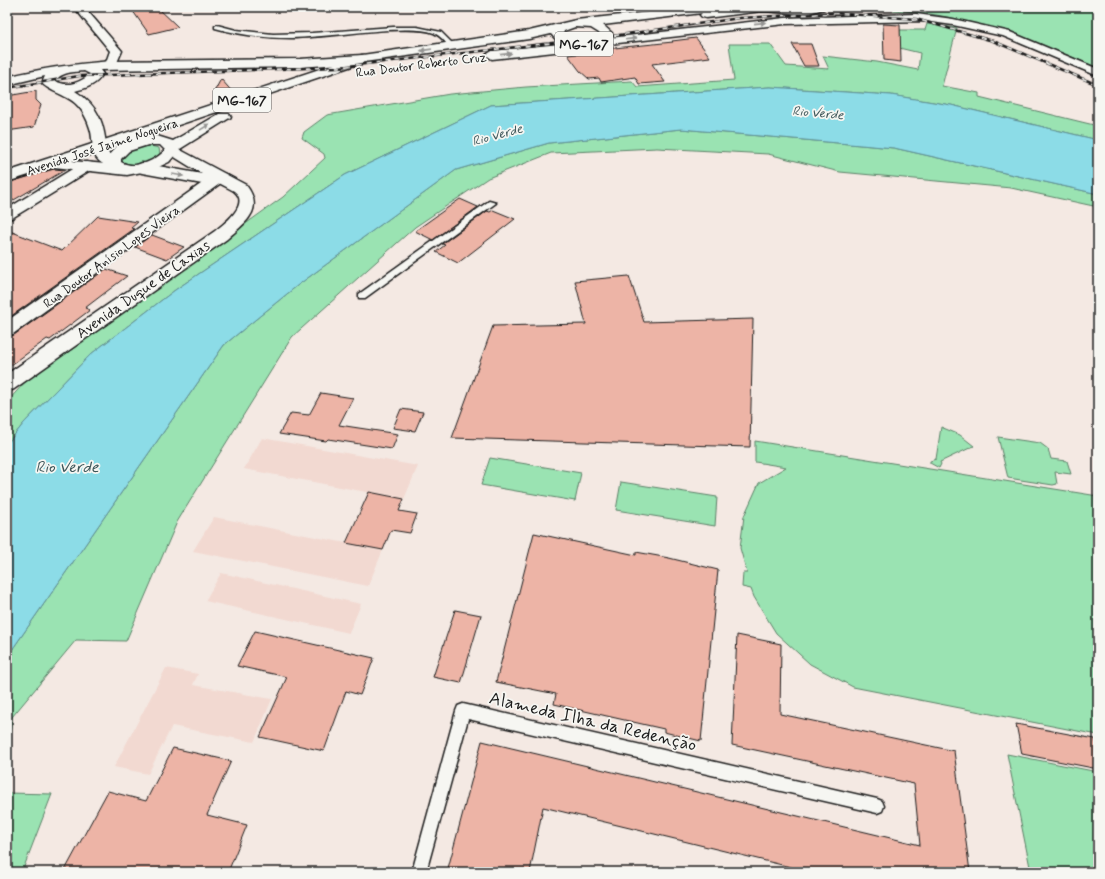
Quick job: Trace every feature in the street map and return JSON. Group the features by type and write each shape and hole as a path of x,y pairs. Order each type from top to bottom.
{"main road":[{"name":"Avenida José Jaime Nogueira","path":"7,177 362,59 529,35 578,24 721,7"},
{"path":"782,7 794,11 826,9"},
{"name":"MG-167","path":"561,28 557,31 557,35 560,39 573,44 591,44 605,37 606,33 614,28 627,24 741,10 776,8 794,11"},
{"name":"Avenida José Jaime Nogueira","path":"578,24 596,26 606,33"},
{"name":"Rua Doutor Roberto Cruz","path":"482,56 591,44"},
{"path":"8,81 42,72 85,67 300,63 362,59"},
{"name":"Rua Doutor Roberto Cruz","path":"172,149 209,124 238,110 334,77 364,70 437,61"},
{"path":"8,81 28,80 56,86 80,85 111,66"},
{"path":"85,67 94,70 96,76"},
{"path":"67,69 52,76 49,81 84,103 97,128 99,147 102,156 118,166"},
{"path":"84,103 86,88 96,76"},
{"name":"Avenida José Jaime Nogueira","path":"142,141 197,115"},
{"path":"97,128 122,139 142,141"},
{"name":"Avenida Duque de Caxias","path":"7,384 233,224 244,213 248,202 246,193 240,188 222,180 192,163 172,149 167,143 156,140 142,141 129,145 119,151 113,158 118,166"},
{"name":"Avenida Duque de Caxias","path":"142,168 162,161 172,149"},
{"name":"Avenida Duque de Caxias","path":"51,163 142,168 222,180"}],"street":[{"path":"80,7 116,51 111,66"},
{"name":"Rua Doutor Roberto Cruz","path":"826,9 928,18 988,30 1011,36 1098,73"},
{"name":"Rua Doutor Roberto Cruz","path":"591,44 785,21 928,18"},
{"name":"Rua Doutor Roberto Cruz","path":"988,30 1098,78"},
{"path":"7,215 87,166"},
{"name":"Rua Doutor Anísio Lopes Vieira","path":"7,330 222,180"}],"lane":[{"path":"217,27 244,34 279,36 383,29 422,30 442,35 452,46"},
{"path":"362,296 492,203"},
{"name":"Alameda Ilha da Redenção","path":"419,872 463,711 877,806"}],"shaded area":[{"path":"262,438 418,466 404,499 244,469"},
{"path":"214,517 383,550 368,586 193,551"},
{"path":"221,573 361,604 349,633 205,601"},
{"path":"166,668 198,674 193,685 272,699 254,742 172,726 148,774 114,767"}],"green space":[{"path":"858,7 1098,7 1098,68 1024,39 967,22 925,13"},
{"path":"927,24 957,28 942,86 979,93 979,97 1098,126 1098,140 951,105 891,95 770,87 491,105 345,175 175,290 91,354 24,423 7,444 7,402 25,382 283,197 325,158 324,154 302,138 304,132 327,115 450,94 526,87 632,81 637,87 734,80 729,44 770,44 786,66 829,69 823,56 877,62 918,70 920,53 895,47 900,30 925,30"},
{"path":"681,129 894,148 1098,194 1098,207 1011,188 840,172 768,154 657,148 551,153 488,178 415,227 292,337 177,522 126,641 76,640 12,717 7,761 7,657 224,345 298,285 456,170 549,143"},
{"path":"146,145 159,148 160,154 157,158 147,163 137,165 131,165 122,161 121,158 124,152"},
{"path":"941,427 960,435 974,446 940,462 941,464 939,468 930,463 930,461 936,459"},
{"path":"998,437 1040,443 1048,449 1051,459 1067,461 1071,474 1055,472 1057,484 1053,485 1008,478"},
{"path":"755,441 1098,496 1098,735 853,687 810,664 776,633 754,597 751,589 742,587 743,573 747,573 740,548 744,516 759,483 786,467 755,462"},
{"path":"490,458 581,473 575,501 481,485"},
{"path":"621,482 717,497 715,526 616,510"},
{"path":"1007,754 1098,772 1098,872 1031,872"},
{"path":"7,793 52,794 22,872 7,872"}],"water":[{"name":"Rio Verde","path":"770,87 891,95 951,105 1098,140 1098,194 894,148 681,129 549,143 456,170 298,285 224,345 7,657 7,444 24,423 91,354 175,290 345,175 491,105"}],"building":[{"path":"130,7 157,7 178,27 149,34"},
{"path":"883,24 900,25 901,62 884,60"},
{"path":"696,38 710,57 652,64 665,82 639,84 635,77 601,82 599,78 589,79 580,71 568,55 586,53 585,51 673,42 672,41"},
{"path":"792,44 811,44 819,66 804,66"},
{"path":"221,79 235,95 220,100 214,92"},
{"path":"36,91 36,100 41,105 34,127 7,131 7,96"},
{"path":"54,169 65,170 7,204 7,183"},
{"path":"460,199 478,207 433,240 415,231"},
{"path":"493,210 515,219 458,263 436,252 445,245 442,244 487,211 490,212"},
{"path":"98,216 138,222 131,228 134,229 7,319 7,230 62,251"},
{"path":"152,235 184,247 167,259 135,247"},
{"path":"106,269 127,276 85,308 90,310 50,340 47,339 7,368 7,337 14,335"},
{"path":"629,276 644,322 753,319 750,447 452,438 493,326 586,324 575,281"},
{"path":"321,393 353,398 339,425 398,434 392,449 328,439 326,441 279,434 291,413 309,415"},
{"path":"401,409 423,412 415,431 393,428"},
{"path":"369,492 404,499 399,511 417,514 410,533 391,530 383,550 346,543"},
{"path":"534,533 636,555 636,552 669,558 718,570 701,741 664,732 664,729 554,704 556,694 496,682"},
{"path":"455,610 481,615 461,683 433,677"},
{"path":"255,631 374,658 360,695 346,691 324,751 260,737 287,677 237,666"},
{"path":"737,635 781,644 780,714 954,751 970,872 811,872 543,807 530,872 447,872 482,741 920,845 914,784 732,745"},
{"path":"1016,724 1095,739 1098,749 1098,769 1022,754"},
{"path":"173,748 231,761 207,815 247,825 228,872 64,872 108,791 146,801"}],"railway":[{"path":"7,88 79,76 339,67 605,37 740,18 834,13 916,19 993,41 1098,85"}]}
